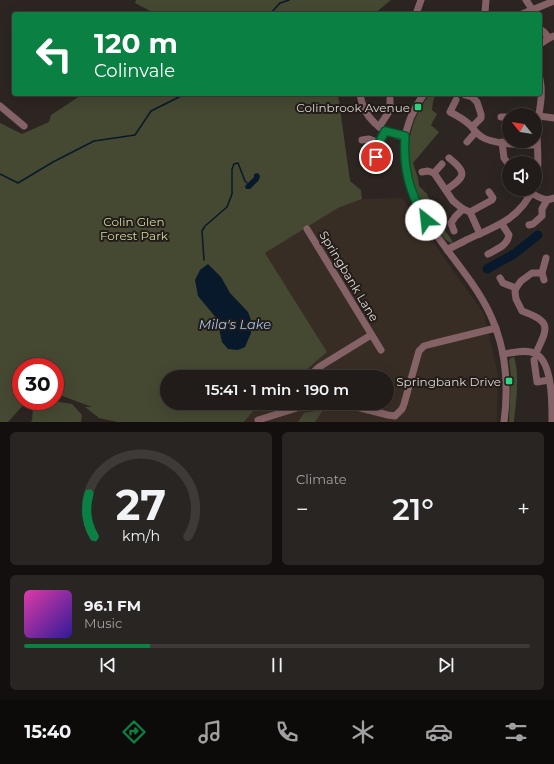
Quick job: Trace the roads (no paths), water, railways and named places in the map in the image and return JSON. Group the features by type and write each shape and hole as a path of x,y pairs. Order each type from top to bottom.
{"street":[{"path":"485,12 486,0"},
{"path":"526,0 532,9"},
{"path":"526,12 554,1"},
{"path":"542,31 551,37 542,43"},
{"path":"361,96 365,110 371,120 382,129 405,136"},
{"path":"423,96 413,111 405,136 404,162 410,189 421,211 483,301 496,328 503,354 507,393 504,422"},
{"path":"467,142 481,118 481,114 475,99 468,96"},
{"path":"540,108 542,96"},
{"path":"376,168 376,157 382,129 390,110 390,99"},
{"path":"456,100 450,112 460,118 484,139 502,142"},
{"path":"0,106 20,118 24,126"},
{"path":"542,116 554,118"},
{"path":"362,140 369,139 379,143"},
{"path":"446,190 462,177 460,168 449,158"},
{"path":"434,173 442,164"},
{"path":"422,172 428,171 434,173 453,200 463,209 470,212 480,234"},
{"path":"470,212 492,200 493,198 489,192"},
{"path":"447,250 502,224 514,214 528,196"},
{"path":"530,225 542,216 542,209 551,199"},
{"path":"454,231 451,223 452,220 463,209"},
{"path":"488,254 502,247 508,241 509,235 502,224"},
{"name":"Springbank Lane","path":"307,229 381,350"},
{"path":"536,353 545,334 545,327 542,320 535,315 522,310 516,299 515,292 521,281 532,273 543,276 546,258"},
{"path":"500,278 502,283 516,288"},
{"path":"366,410 388,416 395,416 402,409 417,357 422,348 431,344 496,328"},
{"name":"Springbank Lane","path":"316,370 371,335"},
{"path":"503,354 529,351 536,353 543,360 548,371 552,403 552,422"},
{"path":"534,360 536,382 549,380"},
{"path":"258,420 272,419 294,410"}],"water":[{"path":"258,173 260,176 259,180 250,189 246,189 245,186 254,177 254,174"},
{"name":"Mila's Lake","path":"208,264 221,277 230,293 248,312 251,320 251,333 245,347 238,350 228,349 222,342 217,319 198,296 195,280 200,270"}],"waterway":[{"path":"272,12 280,3 289,0"},
{"path":"0,174 18,183 53,162 94,141 135,135 151,111 181,96"},
{"path":"204,260 202,231 205,226 227,207 232,194 232,169 234,164 238,163 247,183"},
{"path":"487,269 514,254 538,235"}],"place":[{"name":"Colinbrook Avenue","path":"418,107"},
{"name":"Springbank Drive","path":"509,381"}],"park label":[{"name":"Colin Glen Forest Park","path":"134,228"}]}
